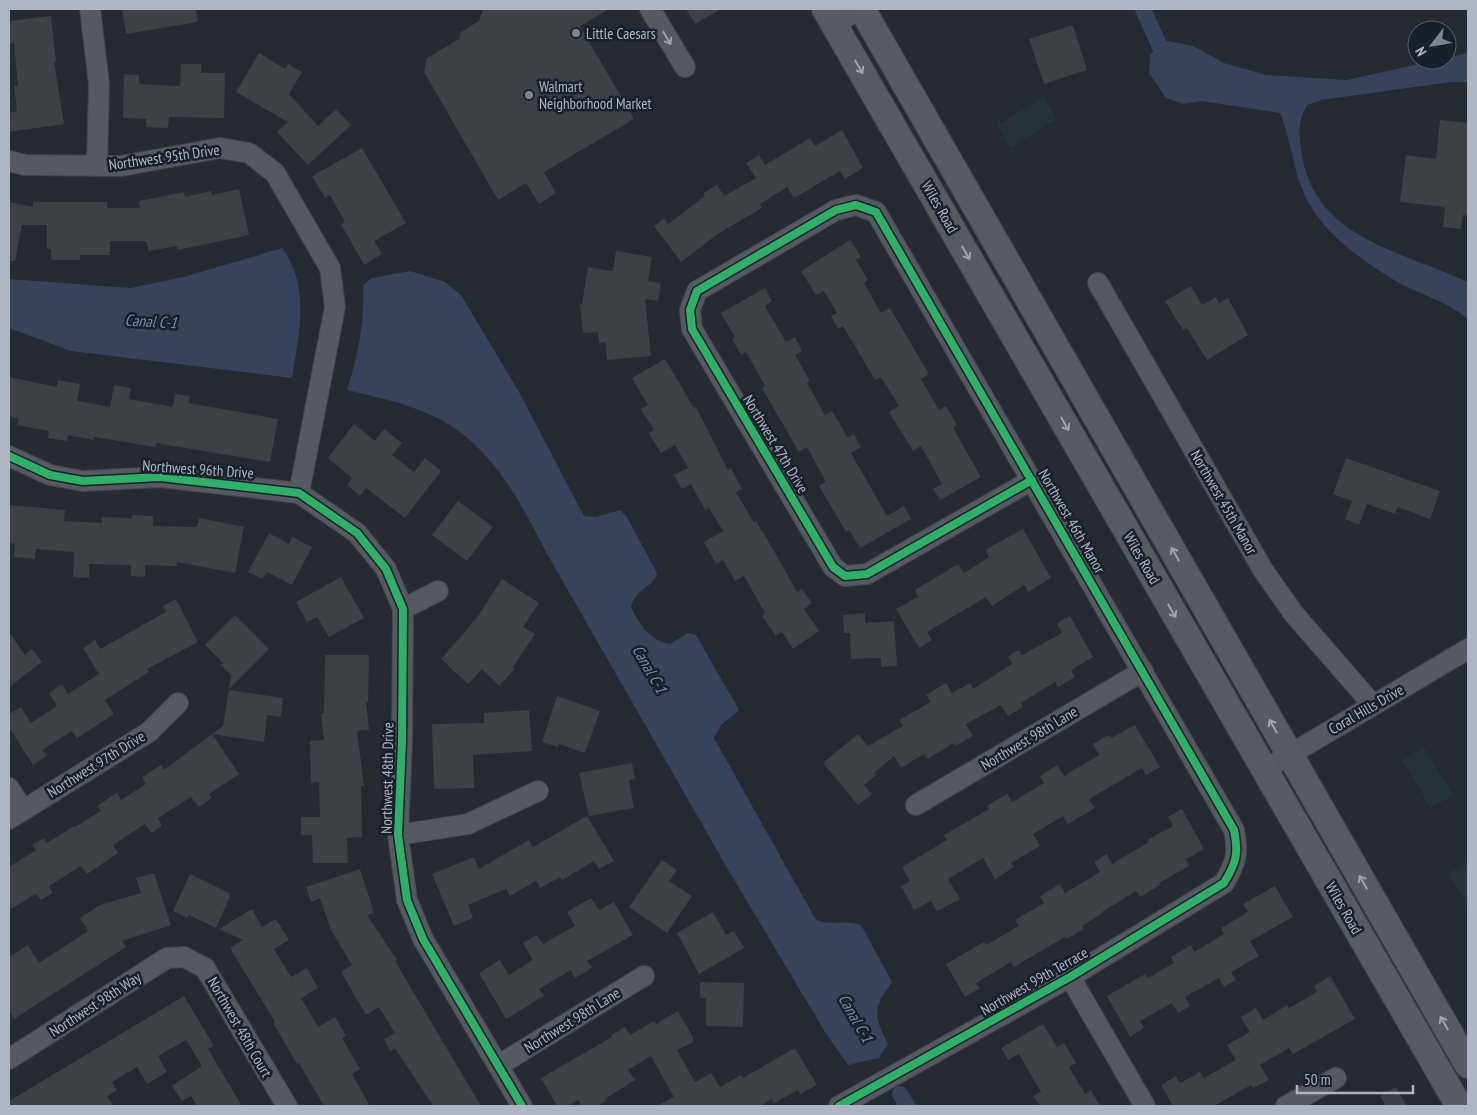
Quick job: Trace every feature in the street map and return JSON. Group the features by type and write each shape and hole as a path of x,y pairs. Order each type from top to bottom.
{"main road":[{"name":"Wiles Road","path":"862,9 1468,1065"},
{"name":"Wiles Road","path":"830,17 1460,1106"},
{"path":"1048,394 1074,380"}],"street":[{"path":"90,9 99,84 97,166"},
{"path":"650,9 685,67"},
{"path":"830,17 858,9"},
{"name":"Northwest 95th Drive","path":"9,161 25,165 121,166 220,148 249,154 275,173 330,268 335,307 299,493"},
{"name":"Northwest 46th Manor","path":"856,205 876,212 1234,830 1238,849 1233,868"},
{"name":"Northwest 47th Drive","path":"856,205 836,210 697,291 690,310 692,329 833,567 845,576 867,574 1032,480"},
{"name":"Northwest 45th Manor","path":"1098,283 1263,570 1294,614 1373,705"},
{"name":"Northwest 96th Drive","path":"9,456 50,475 83,481 160,477 299,493"},
{"name":"Northwest 48th Drive","path":"299,493 357,533 386,569 403,609 402,742 398,835 407,900 423,939 522,1106"},
{"path":"403,609 438,590"},
{"name":"Coral Hills Drive","path":"1264,770 1468,649"},
{"name":"Northwest 98th Lane","path":"916,805 1143,671"},
{"name":"Northwest 97th Drive","path":"16,814 149,732 178,703"},
{"path":"9,788 16,814"},
{"path":"398,835 468,824 538,791"},
{"name":"Northwest 99th Terrace","path":"839,1106 1070,978 1224,883 1233,868"},
{"name":"Northwest 98th Way","path":"9,1059 167,958 184,957"},
{"name":"Northwest 48th Court","path":"184,957 205,968 287,1106"},
{"name":"Northwest 98th Lane","path":"499,1065 644,976"},
{"path":"1070,978 1144,1106"},
{"path":"1286,1106 1336,1078"}],"shaded area":[{"path":"1044,97 1057,119 1010,148 997,125"},
{"path":"1424,747 1453,795 1431,808 1402,760"},
{"path":"1468,862 1468,908 1449,873"}],"water":[{"path":"1163,40 1193,46 1224,63 1266,75 1347,80 1407,67 1407,70 1457,70 1457,56 1468,53 1468,82 1451,82 1321,100 1307,105 1302,118 1300,142 1302,156 1311,184 1325,206 1344,224 1366,239 1468,282 1468,319 1452,308 1394,280 1366,262 1327,228 1308,201 1301,186 1280,113 1202,101 1183,104 1166,98 1149,73 1150,55"},
{"path":"282,248 291,263 300,295 300,327 292,378 71,351 9,328 9,279 131,288 187,276"},
{"path":"410,271 445,282 461,295 519,392 584,516 596,517 620,510 627,517 657,573 652,582 633,601 631,607 638,620 646,631 656,639 670,644 688,633 696,635 739,710 721,725 714,738 816,920 827,923 861,925 892,982 878,1006 878,1019 888,1044 879,1058 848,1065 825,1032 733,878 512,490 498,470 465,436 446,422 406,405 347,390 360,338 363,285 372,278"}],"building":[{"path":"122,9 196,9 198,22 126,34"},
{"name":"Walmart Neighborhood Market","path":"483,9 609,9 580,26 634,119 544,172 556,193 539,204 526,183 498,200 424,72 427,58 459,39 461,32 479,21"},
{"path":"686,9 721,9 695,24"},
{"path":"51,16 56,61 54,61 64,124 9,132 9,113 17,111 14,86 18,86 14,43 9,44 9,21"},
{"path":"1073,25 1087,70 1044,84 1029,39"},
{"path":"259,53 285,69 288,64 302,72 289,94 318,126 336,109 351,125 308,165 277,132 288,122 236,92"},
{"path":"181,64 201,64 201,73 225,73 224,118 169,117 168,128 146,127 146,119 123,118 124,74 139,75 139,84 180,86"},
{"path":"1440,120 1468,123 1468,216 1463,215 1461,229 1443,227 1445,207 1400,202 1406,155 1436,159"},
{"path":"842,130 863,168 845,179 840,171 794,198 787,187 760,204 762,208 719,233 681,262 654,226 664,218 668,224 705,196 703,193 717,185 724,196 756,178 746,163 759,155 765,165 810,138 815,146"},
{"path":"362,148 406,223 374,241 382,254 364,265 341,224 345,222 330,195 325,198 312,176"},
{"path":"239,189 249,235 178,250 177,246 149,251 146,241 110,241 110,255 80,255 80,260 51,260 51,249 47,249 47,225 22,225 15,261 9,261 9,202 33,207 33,202 107,202 107,208 140,208 139,201 184,192 185,197 211,191 212,195"},
{"path":"850,240 861,257 856,260 868,280 864,283 881,313 890,308 929,374 921,379 939,410 946,406 957,425 953,428 981,477 940,500 933,489 942,484 921,446 913,451 889,412 899,406 881,377 875,380 843,326 838,329 831,316 837,313 824,291 816,295 801,271"},
{"path":"616,251 652,257 648,281 661,283 658,301 645,299 651,356 607,360 605,342 599,343 598,332 583,333 580,304 582,304 588,267 613,271"},
{"path":"1191,286 1202,305 1216,297 1219,303 1228,298 1248,335 1207,360 1187,328 1183,330 1165,301"},
{"path":"765,288 772,301 765,306 786,342 795,337 802,351 795,355 810,381 807,383 825,415 832,411 848,438 854,434 861,447 851,453 887,516 904,506 911,519 860,548 849,530 846,532 819,486 826,482 807,447 799,452 762,388 765,386 746,352 741,355 732,339 735,337 721,313"},
{"path":"665,359 694,408 696,407 728,470 731,468 742,489 736,492 754,523 756,521 797,592 802,589 812,603 804,609 819,631 793,649 782,632 776,636 762,616 765,613 744,576 735,581 723,560 716,564 704,542 723,531 709,508 705,510 691,484 682,489 674,475 688,468 675,445 661,453 649,433 654,430 641,409 648,405 632,378"},
{"path":"9,377 57,387 58,380 80,384 77,401 110,407 114,385 131,388 129,399 173,407 175,394 190,396 189,403 278,419 270,462 156,443 156,447 94,437 94,440 68,435 67,441 48,438 49,431 17,425 19,419 9,416"},
{"path":"354,424 375,441 384,429 402,443 392,455 414,472 425,458 441,471 405,518 366,488 360,496 347,485 352,478 328,458"},
{"path":"1346,458 1440,491 1430,519 1398,507 1395,514 1367,504 1359,525 1345,519 1352,501 1333,494"},
{"path":"458,501 493,527 467,561 432,535"},
{"path":"9,505 65,510 64,521 102,523 102,517 132,518 132,515 153,516 153,526 197,527 199,518 244,527 235,573 177,562 177,566 145,565 145,577 131,576 131,565 89,564 89,578 73,577 74,552 36,549 35,559 14,557 15,544 9,543"},
{"path":"1023,529 1051,578 1028,592 1024,585 992,606 986,597 927,632 932,640 919,648 896,609 918,597 915,590 958,564 964,573 989,557 985,550"},
{"path":"269,533 289,544 292,537 312,547 292,585 267,572 262,579 248,572"},
{"path":"341,577 364,618 329,637 317,617 307,622 296,602"},
{"path":"502,579 539,603 523,627 535,634 513,667 515,669 499,686 482,669 468,684 441,659 476,619"},
{"path":"176,599 198,642 147,669 149,672 105,700 114,714 77,738 72,731 42,750 47,756 33,765 9,727 9,714 21,707 31,723 57,706 49,693 62,684 68,694 99,674 83,648 95,640 100,649 166,612 163,606"},
{"path":"865,613 865,623 894,621 897,666 881,667 881,658 851,659 850,633 844,633 843,615"},
{"path":"235,615 269,649 229,689 231,675 221,665 223,663 205,645"},
{"path":"1070,616 1093,657 1071,670 1075,677 1058,687 1055,682 1021,703 1023,707 1008,716 1001,705 966,724 973,736 955,746 954,743 927,759 924,754 901,768 894,756 874,773 876,775 864,785 872,794 858,805 823,763 858,734 868,746 903,726 899,720 931,702 926,695 946,683 952,693 970,683 973,689 1012,664 1008,656 1019,650 1022,655 1062,633 1057,623"},
{"path":"9,632 25,655 32,649 42,662 9,687"},
{"path":"325,655 369,655 368,702 366,702 369,730 357,731 364,786 361,786 362,837 347,838 348,863 313,863 312,835 301,835 301,817 320,817 319,782 311,783 310,741 324,740 321,714 324,713"},
{"path":"229,690 283,698 281,717 267,715 264,742 212,734 223,726"},
{"path":"557,696 600,711 585,753 559,744 558,747 542,742"},
{"path":"529,710 532,751 473,755 474,788 434,789 432,724 484,723 484,713"},
{"path":"1135,725 1160,767 1146,775 1142,768 1089,799 1095,808 1068,824 1063,816 1033,834 1040,846 1011,863 1014,867 995,879 983,858 948,879 960,899 937,911 931,901 914,910 901,886 910,881 902,867 947,840 944,835 989,809 987,806 1007,794 1012,802 1044,783 1040,776 1057,765 1064,776 1099,755 1093,744 1109,735 1111,738"},
{"path":"212,734 239,774 209,794 212,798 199,807 191,797 158,818 162,826 151,833 145,824 113,845 118,853 87,874 81,866 49,886 53,893 41,900 36,894 9,910 9,867 36,850 32,845 44,838 47,843 75,827 101,811 97,806 117,793 121,800 146,784 142,777 161,765 164,770"},
{"path":"632,763 635,779 629,780 634,808 589,816 579,773"},
{"path":"1182,809 1204,849 1186,859 1189,866 1159,883 1160,885 1140,897 1136,891 1082,926 1084,929 1066,939 1065,937 1014,967 1011,962 976,983 980,988 965,997 946,964 984,942 986,945 1019,926 1015,920 1044,903 1040,896 1060,884 1065,893 1100,872 1094,862 1107,854 1112,864 1149,842 1147,840 1173,826 1168,817"},
{"path":"587,816 614,861 599,869 594,861 562,880 560,877 540,888 536,881 510,896 506,889 468,905 473,918 454,926 432,874 474,857 479,869 529,840 533,847"},
{"path":"662,860 677,870 669,881 692,896 667,933 629,907"},
{"path":"360,869 374,913 367,915 397,960 395,961 481,1106 433,1106 395,1048 390,1051 384,1039 395,1033 379,1007 366,1015 341,972 352,965 331,930 320,898 311,902 306,887"},
{"path":"154,873 171,925 122,941 126,947 14,1019 9,1010 9,957 28,945 39,963 88,931 80,918 100,905 141,893 136,878"},
{"path":"190,874 231,894 216,928 189,915 187,918 173,911"},
{"path":"1275,886 1293,917 1250,941 1259,956 1231,972 1236,980 1224,987 1219,978 1185,997 1190,1006 1178,1013 1172,1003 1140,1021 1144,1028 1130,1037 1107,996 1145,974 1148,978 1174,963 1171,957 1191,945 1194,952 1224,934 1221,928 1248,912 1243,904"},
{"path":"591,898 599,910 614,902 633,935 587,961 592,968 575,978 571,970 539,989 544,996 506,1019 479,973 500,960 509,975 533,960 523,943 537,935 543,944 575,926 567,912"},
{"path":"252,909 262,927 276,919 289,940 274,949 291,977 307,968 318,988 301,998 318,1027 335,1017 346,1036 342,1038 360,1069 352,1074 370,1106 324,1106 299,1063 297,1064 273,1023 275,1022 230,948 243,940 219,929"},
{"path":"713,912 726,935 734,931 744,948 699,974 677,933"},
{"path":"1330,976 1355,1019 1293,1054 1289,1048 1260,1065 1269,1080 1253,1088 1251,1085 1214,1106 1173,1106 1161,1085 1176,1076 1180,1083 1200,1072 1204,1078 1236,1060 1227,1045 1250,1032 1241,1017 1256,1008 1263,1020 1287,1005 1289,1008 1317,992 1314,986"},
{"path":"700,982 744,983 743,1027 706,1026 706,998 700,998"},
{"path":"184,996 214,1046 208,1049 242,1106 197,1106 191,1096 182,1101 172,1086 202,1066 186,1040 158,1056 167,1072 147,1084 137,1067 112,1082 117,1090 107,1096 113,1106 9,1106 9,1101"},
{"path":"678,1011 693,1037 693,1042 677,1050 695,1082 711,1073 720,1087 741,1075 743,1078 795,1048 817,1085 800,1094 798,1090 774,1103 772,1099 760,1106 657,1106 674,1097 651,1056 628,1070 635,1080 597,1106 582,1106 578,1100 567,1106 557,1106 541,1078 612,1037 611,1035 625,1027 630,1035 654,1021 656,1024"},
{"path":"1043,1024 1057,1047 1064,1043 1076,1063 1069,1067 1085,1094 1091,1090 1100,1106 1040,1106 1033,1096 1041,1092 1019,1054 1008,1060 1001,1048"},
{"path":"1396,1087 1407,1106 1386,1106 1380,1096"}],"waterway":[{"path":"1143,9 1164,56 1170,63"},
{"name":"Canal C-1","path":"900,1094 907,1106"}],"cycle path":[{"path":"839,1106 1070,977 1224,883 1235,858 1234,830 876,212 856,205 836,210 697,291 690,310 692,329 833,567 845,576 867,574 1032,480"},
{"path":"9,456 50,475 83,481 160,477 299,493 357,533 386,569 403,609 402,742 398,835 407,900 423,939 522,1106"}],"place":[{"name":"Little Caesars","path":"576,33"},
{"name":"Walmart Neighborhood Market","path":"529,95"}]}
